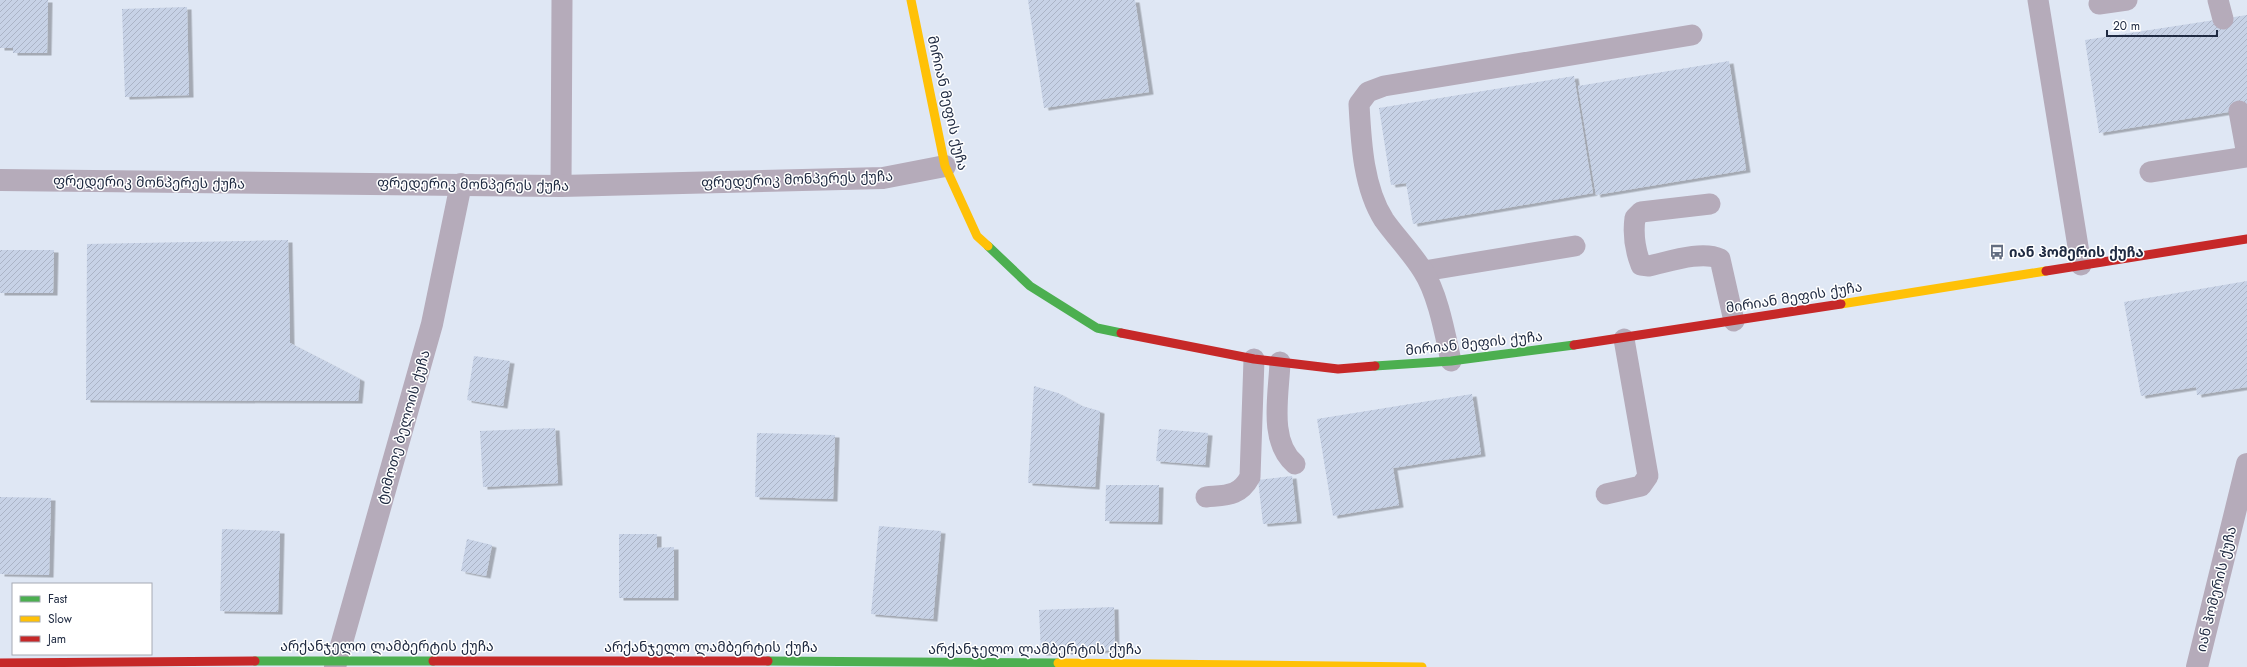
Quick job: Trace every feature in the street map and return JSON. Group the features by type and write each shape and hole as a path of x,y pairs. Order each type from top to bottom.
{"street":[{"name":"მირიან მეფის ქუჩა","path":"911,0 945,166 977,236 1030,286 1097,328 1254,359 1338,369 1451,361 1624,339 2247,239"},
{"name":"ფრედერიკ მონპერეს ქუჩა","path":"0,180 561,186 883,178 945,166"},
{"name":"ტიმოთე ბელოის ქუჩა","path":"336,663 432,324 461,184"},
{"name":"იან ჰომერის ქუჩა","path":"2197,667 2247,464"},
{"name":"არქანჯელო ლამბერტის ქუჩა","path":"0,663 1075,662 1422,667"}],"lane":[{"path":"561,186 562,0"},
{"path":"2038,0 2081,265"},
{"path":"2099,4 2127,0"},
{"path":"1451,361 1439,311 1424,272 1383,218 1371,190 1364,159 1359,104 1368,92 1392,85 1692,35"},
{"path":"2150,172 2247,156 2239,111"},
{"path":"1710,204 1641,212 1635,218 1634,230 1639,258 1641,265 1648,266 1700,256 1712,255 1720,259 1734,321"},
{"path":"1424,272 1574,246"},
{"path":"1606,494 1641,486 1648,476 1624,339"},
{"path":"1206,497 1236,493 1244,488 1250,477 1254,359"},
{"path":"1280,362 1278,433 1287,457 1295,464"}],"building":[{"path":"0,0 48,0 47,53 13,53 13,48 0,48"},
{"path":"1028,0 1135,0 1149,92 1044,108"},
{"path":"187,7 189,95 125,97 122,9"},
{"path":"2247,15 2247,109 2099,133 2085,40"},
{"path":"1729,61 1746,170 1596,195 1578,86"},
{"path":"1574,76 1593,193 1413,224 1406,183 1391,185 1379,108"},
{"path":"288,240 290,343 360,379 358,401 86,400 87,244"},
{"path":"0,250 54,250 53,293 0,293"},
{"path":"2247,281 2247,387 2197,395 2196,387 2141,396 2124,302"},
{"path":"474,356 510,361 503,406 467,400"},
{"path":"1034,386 1058,393 1082,406 1100,411 1095,487 1028,483"},
{"path":"1472,394 1481,454 1393,468 1399,505 1333,516 1317,419"},
{"path":"555,428 558,483 483,487 480,431"},
{"path":"1159,429 1208,433 1205,465 1156,461"},
{"path":"757,433 835,435 833,499 755,497"},
{"path":"1292,476 1297,521 1263,524 1258,480"},
{"path":"1106,485 1159,485 1158,522 1105,521"},
{"path":"0,497 51,498 49,575 0,574"},
{"path":"879,526 941,531 933,619 871,614"},
{"path":"222,529 280,531 278,612 220,611"},
{"path":"619,534 657,534 657,548 674,547 674,598 619,598"},
{"path":"467,539 492,545 486,576 461,571"},
{"path":"1114,607 1115,650 1041,653 1039,610"}],"traffic: fast":[{"path":"988,246 1030,286 1097,328 1121,333"},
{"path":"1375,366 1451,361 1574,345"},
{"path":"255,661 433,661"},
{"path":"768,661 1058,663"}],"traffic: slow":[{"path":"911,0 945,166 977,236 988,246"},
{"path":"1841,304 2046,271"},
{"path":"1058,663 1422,667"}],"traffic: jam":[{"path":"2046,271 2247,239"},
{"path":"1574,345 1841,304"},
{"path":"1121,333 1254,359 1338,369 1375,366"},
{"path":"0,663 255,661"},
{"path":"433,661 768,661"}],"place":[{"name":"იან ჰომერის ქუჩა","path":"1997,252"}]}
